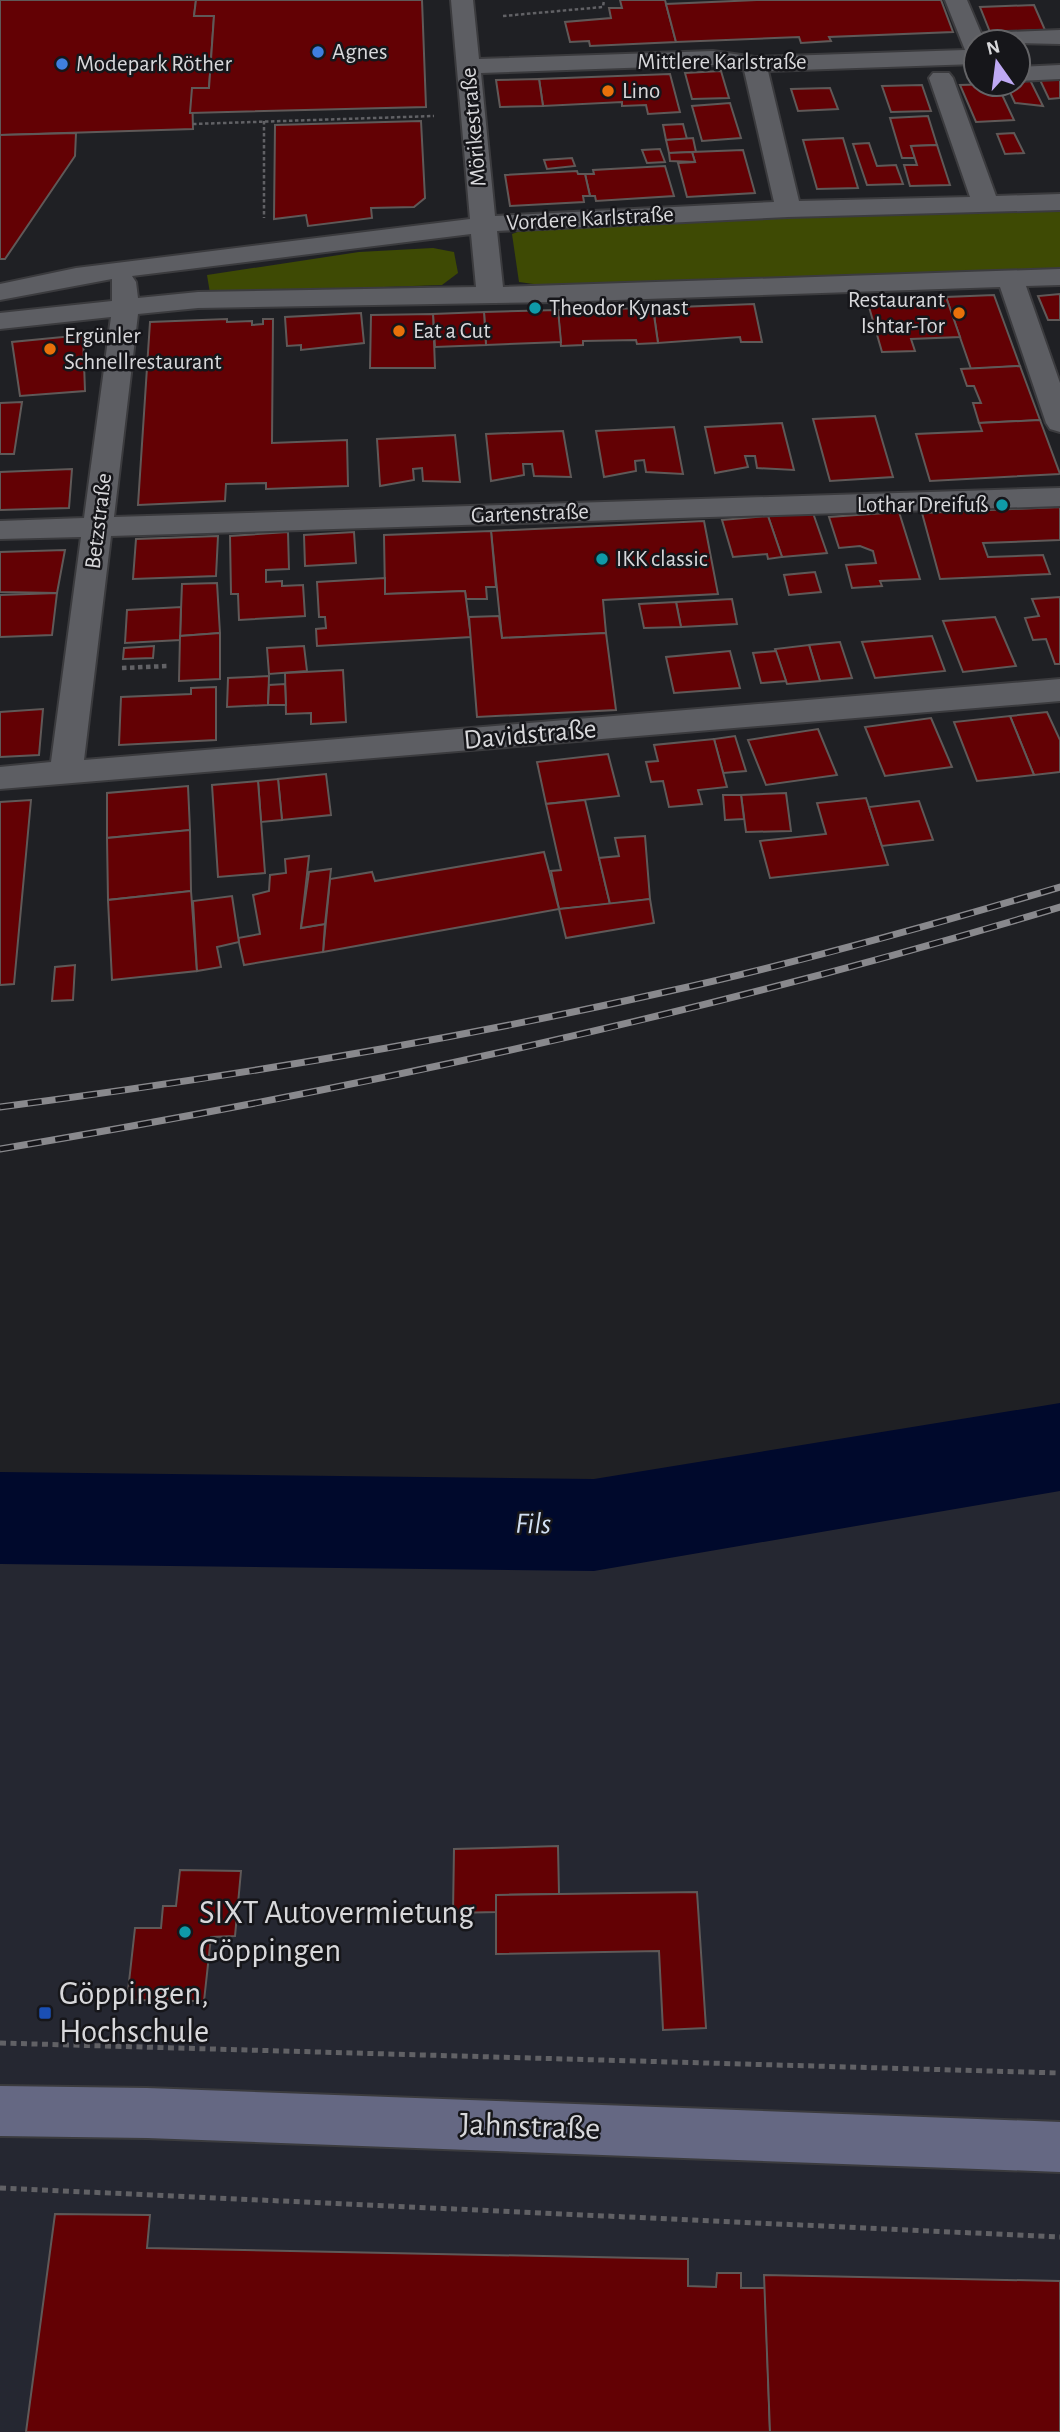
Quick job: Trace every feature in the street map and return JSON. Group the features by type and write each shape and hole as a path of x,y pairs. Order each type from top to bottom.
{"main road":[{"name":"Jahnstraße","path":"0,2111 147,2113 1060,2147"}],"street":[{"path":"956,0 967,28"},
{"name":"Mörikestraße","path":"463,9 490,295"},
{"name":"Mittlere Karlstraße","path":"1032,41 1060,37"},
{"name":"Mittlere Karlstraße","path":"468,66 713,58 755,64 962,50"},
{"path":"755,64 788,209"},
{"path":"1032,73 1060,72"},
{"path":"941,78 986,205"},
{"name":"Vordere Karlstraße","path":"0,292 122,269 483,225 788,209 1060,202"},
{"name":"Betzstraße","path":"66,773 125,305 122,269"},
{"path":"0,321 125,305 198,300 490,295 1060,276"},
{"path":"1010,278 1060,423"},
{"name":"Gartenstraße","path":"0,530 1060,497"},
{"name":"Davidstraße","path":"0,778 1060,691"}],"path":[{"path":"463,9 603,7 604,0"},
{"path":"193,124 473,115"},
{"path":"264,121 265,250"},
{"path":"0,2043 1060,2073"},
{"path":"0,2189 1060,2237"}],"shaded area":[{"path":"1060,1438 1060,2432 0,2432 0,1537"}],"green space":[{"path":"1060,206 1060,268 562,288 519,282 512,234 531,227"},
{"path":"433,248 454,252 458,273 442,285 210,293 207,275 359,252"}],"building":[{"path":"0,0 196,0 194,16 214,16 209,88 192,88 193,129 0,135"},
{"name":"Agnes","path":"196,0 422,0 426,107 190,113 192,88 209,88 214,16 194,16"},
{"path":"620,0 665,0 676,42 590,46 589,41 570,42 565,22 611,18 609,8 622,8"},
{"path":"757,0 941,0 953,32 829,37 831,41 801,43 799,37 676,42 666,4"},
{"path":"1034,5 1045,30 988,28 980,7"},
{"path":"721,71 729,98 692,99 685,73"},
{"name":"Lino","path":"670,74 680,112 648,114 646,105 622,106 622,102 543,106 539,79"},
{"path":"539,79 543,106 500,107 496,80"},
{"path":"1060,79 1060,98 1049,99 1040,80"},
{"path":"1032,84 1043,106 1015,103 1013,98 1032,98"},
{"path":"922,85 931,111 891,112 882,86"},
{"path":"830,88 838,109 798,111 791,89"},
{"path":"966,98 1004,98 1014,120 976,122"},
{"path":"730,103 741,138 702,141 692,106"},
{"path":"928,116 937,145 911,146 915,158 902,158 890,118"},
{"path":"421,121 425,198 414,207 371,208 372,218 308,226 306,215 274,219 275,125"},
{"path":"683,124 687,139 666,140 663,125"},
{"path":"76,133 75,156 5,259 0,259 0,135"},
{"path":"1014,133 1024,153 1005,154 997,134"},
{"path":"693,138 696,152 669,153 666,140"},
{"path":"843,138 858,188 817,189 803,140"},
{"path":"869,143 877,166 896,165 903,184 867,185 853,144"},
{"path":"937,145 950,185 910,186 904,165 917,165 911,146"},
{"path":"660,149 665,162 647,163 642,150"},
{"path":"743,150 755,193 687,197 678,163 695,162 692,152"},
{"path":"692,152 695,162 670,161 669,153"},
{"path":"572,158 575,166 547,169 544,160"},
{"path":"665,166 674,196 596,201 595,196 590,196 585,174 594,174 593,170"},
{"path":"577,171 578,174 585,174 590,196 583,196 584,202 510,206 505,175"},
{"path":"1060,294 1060,320 1048,320 1038,296"},
{"path":"994,295 1020,366 971,369 946,297"},
{"path":"946,297 960,337 911,339 915,351 882,352 867,300"},
{"path":"754,304 762,342 741,342 740,337 658,343 653,308"},
{"path":"653,308 658,343 637,344 636,340 583,341 583,345 561,346 558,310"},
{"path":"558,310 561,342 486,345 484,312"},
{"path":"484,312 486,345 435,347 433,314"},
{"path":"361,313 364,343 301,350 301,345 287,346 285,317"},
{"path":"433,314 435,368 370,368 371,315"},
{"path":"227,319 227,322 252,321 252,325 263,324 263,319 273,319 272,443 347,440 348,486 266,489 266,483 226,484 225,501 138,505 150,322"},
{"path":"83,335 85,391 20,396 12,342"},
{"path":"1020,366 1040,420 979,423 973,403 981,403 974,386 967,386 961,369"},
{"path":"22,402 14,454 0,454 0,403"},
{"path":"875,416 893,477 830,481 813,419"},
{"path":"1040,420 1060,474 930,481 916,434 982,431 979,423"},
{"path":"782,423 794,470 757,468 755,456 745,456 748,467 715,473 705,427"},
{"path":"674,427 683,474 646,472 644,460 635,461 636,471 604,477 596,431"},
{"path":"563,431 571,477 534,476 532,464 523,464 524,475 491,481 486,434"},
{"path":"455,435 460,482 423,481 422,468 413,469 414,480 380,486 377,439"},
{"path":"72,469 69,508 0,510 0,472"},
{"path":"1060,507 1060,540 983,543 988,557 1043,555 1050,574 940,579 922,513"},
{"path":"899,512 920,579 880,581 882,586 852,588 846,565 876,563 873,551 860,546 839,548 829,517"},
{"path":"813,513 827,553 782,557 768,516"},
{"path":"768,516 782,557 768,559 767,554 733,557 722,520"},
{"name":"IKK classic","path":"704,521 718,594 603,600 606,633 502,638 491,531"},
{"path":"491,531 496,587 486,587 487,599 466,599 465,591 385,594 384,535"},
{"path":"288,532 289,569 266,570 266,582 282,581 282,586 303,585 305,616 239,620 238,594 231,594 230,536"},
{"path":"354,532 356,563 305,566 304,535"},
{"path":"218,536 216,576 133,579 136,539"},
{"path":"65,550 57,593 0,592 0,552"},
{"path":"815,572 821,592 789,595 784,575"},
{"path":"385,578 385,594 465,591 471,637 317,646 316,629 326,628 325,617 319,617 317,582"},
{"path":"217,583 220,633 180,636 182,584"},
{"path":"57,593 52,635 0,637 0,595"},
{"path":"1060,597 1060,664 1055,664 1046,639 1033,640 1025,618 1039,616 1032,599"},
{"path":"732,599 737,624 681,627 676,602"},
{"path":"676,602 681,627 644,628 639,604"},
{"path":"181,607 180,640 125,643 127,610"},
{"path":"499,616 502,638 606,633 616,710 477,717 469,617"},
{"path":"995,617 1016,666 963,672 943,621"},
{"path":"220,633 220,679 179,681 180,636"},
{"path":"932,636 945,671 875,678 862,642"},
{"path":"840,642 852,678 820,681 809,645"},
{"path":"809,645 820,681 787,684 775,649"},
{"path":"154,646 153,658 123,659 124,648"},
{"path":"304,646 307,671 269,674 267,648"},
{"path":"730,651 740,688 674,693 666,657"},
{"path":"776,651 786,681 761,683 753,653"},
{"path":"343,670 346,722 311,724 311,713 286,714 285,673"},
{"path":"269,676 268,705 227,707 228,678"},
{"path":"285,684 286,705 268,705 269,685"},
{"path":"216,687 216,740 119,745 121,697 191,694 191,688"},
{"path":"43,709 39,755 0,757 0,712"},
{"path":"1047,712 1060,740 1060,772 1034,775 1010,716"},
{"path":"1010,716 1034,775 977,781 954,722"},
{"path":"931,718 952,767 885,776 865,727"},
{"path":"818,729 837,775 766,785 748,740"},
{"path":"735,736 746,771 723,773 714,739"},
{"path":"714,739 727,787 698,790 702,804 669,807 663,781 651,782 646,762 658,761 654,745"},
{"path":"608,754 619,796 546,804 537,762"},
{"path":"326,774 331,815 282,820 278,779"},
{"path":"278,779 282,820 261,822 258,781"},
{"path":"258,781 265,873 218,877 212,785"},
{"path":"188,786 190,830 107,838 107,793"},
{"path":"786,793 791,831 746,832 741,795"},
{"path":"723,795 741,795 744,819 725,820"},
{"path":"866,798 888,865 770,878 760,841 826,834 817,803"},
{"path":"31,800 14,984 0,985 0,802"},
{"path":"585,800 610,904 559,909 551,871 561,870 546,804"},
{"path":"919,801 933,840 882,846 869,807"},
{"path":"190,830 191,891 108,900 107,838"},
{"path":"645,836 650,899 610,904 599,858 619,856 615,838"},
{"path":"544,852 559,909 323,952 330,879 372,872 375,881"},
{"path":"309,856 301,928 325,924 323,952 244,965 238,938 260,934 253,895 269,891 270,875 286,873 285,859"},
{"path":"331,869 325,924 301,928 309,872"},
{"path":"191,891 197,971 112,980 108,900"},
{"path":"232,896 239,942 217,947 221,967 197,971 193,901"},
{"path":"650,899 654,923 566,938 559,909"},
{"path":"75,965 73,1000 52,1001 55,967"},
{"path":"558,1846 559,1894 496,1895 496,1912 453,1913 454,1849"},
{"name":"SIXT Autovermietung Göppingen","path":"180,1870 241,1871 235,1936 211,1937 204,2001 127,2000 135,1928 161,1928 163,1906 176,1906"},
{"path":"697,1892 706,2028 663,2030 659,1951 496,1954 496,1895"},
{"path":"55,2214 150,2215 147,2248 688,2259 688,2286 716,2287 717,2273 741,2273 741,2288 765,2288 770,2432 26,2432"},
{"path":"764,2275 1060,2281 1060,2432 770,2432"}],"waterway":[{"name":"Fils","path":"0,1518 594,1525 1060,1447"}],"railway":[{"path":"0,1107 334,1057 582,1010 814,956 1060,887"},
{"path":"0,1149 268,1101 534,1045 798,981 1060,907"}],"place":[{"name":"Agnes","path":"318,52"},
{"name":"Modepark Röther","path":"62,64"},
{"name":"Lino","path":"608,91"},
{"name":"Theodor Kynast","path":"535,308"},
{"name":"Restaurant Ishtar-Tor","path":"959,313"},
{"name":"Eat a Cut","path":"399,331"},
{"name":"Ergünler Schnellrestaurant","path":"50,349"},
{"name":"Lothar Dreifuß","path":"1002,505"},
{"name":"IKK classic","path":"602,559"},
{"name":"SIXT Autovermietung Göppingen","path":"185,1932"},
{"name":"Göppingen, Hochschule","path":"45,2013"}]}
